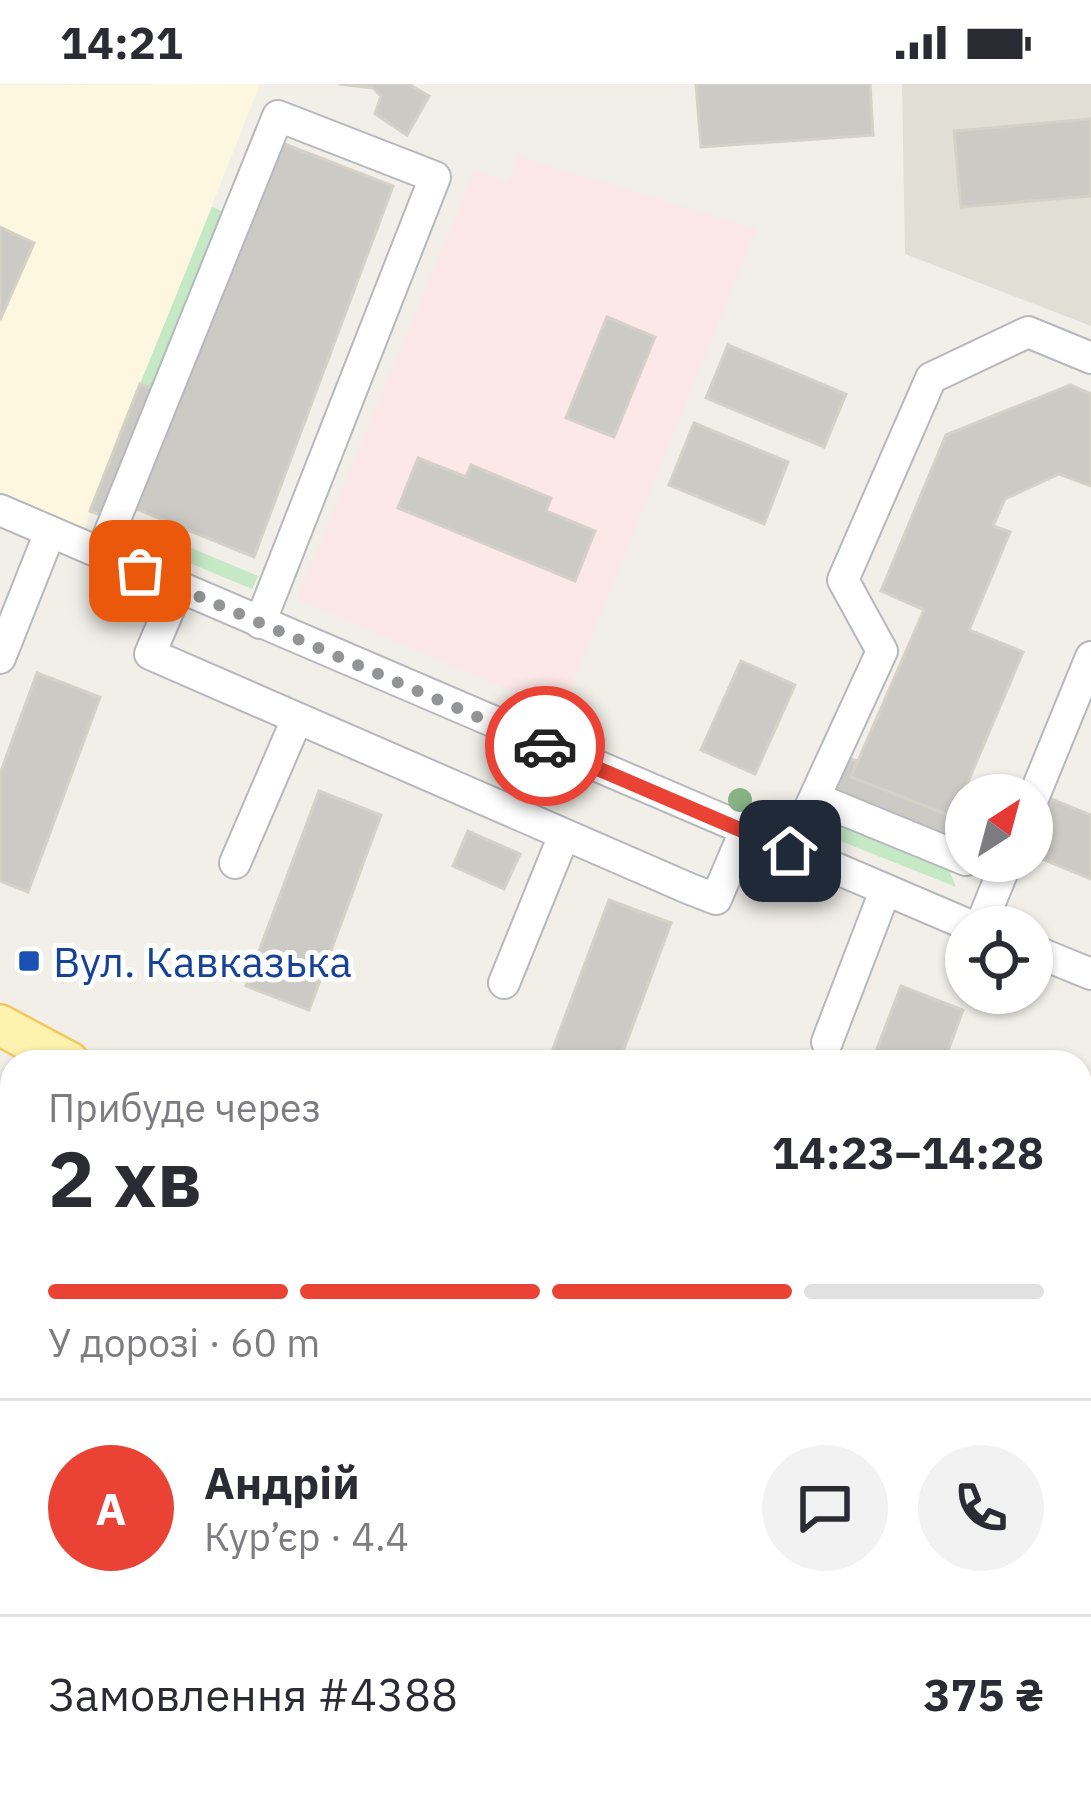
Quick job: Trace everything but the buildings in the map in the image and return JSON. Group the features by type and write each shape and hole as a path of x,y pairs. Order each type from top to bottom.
{"main road":[{"path":"0,1025 47,1050"}],"street":[{"path":"100,554 288,106 435,177 260,623"},
{"path":"790,851 882,651 843,580 931,378 1028,332 1091,358"},
{"path":"0,510 945,915"},
{"path":"0,658 14,582 50,532"},
{"path":"178,588 150,654 564,835 716,899 746,831"},
{"path":"1043,774 1091,657"},
{"path":"235,863 296,719"},
{"path":"815,798 945,852"},
{"path":"505,983 564,835"},
{"path":"827,1042 885,892"},
{"path":"1053,959 1091,974"}],"shaded area":[{"path":"260,84 82,534 0,499 0,85"},
{"path":"902,84 1091,84 1091,326 905,254"},
{"path":"518,156 756,229 561,712 297,599 475,170 508,182"}],"green space":[{"path":"212,207 230,214 158,391 140,384"},
{"path":"123,519 258,576 252,589 118,533"},
{"path":"839,822 945,864 945,882 954,882 956,887 818,832"}],"way so far":[{"path":"140,571 545,746"}],"place":[{"name":"Вул. Кавказька","path":"29,961"}],"route":[{"path":"545,746 790,851"}]}
